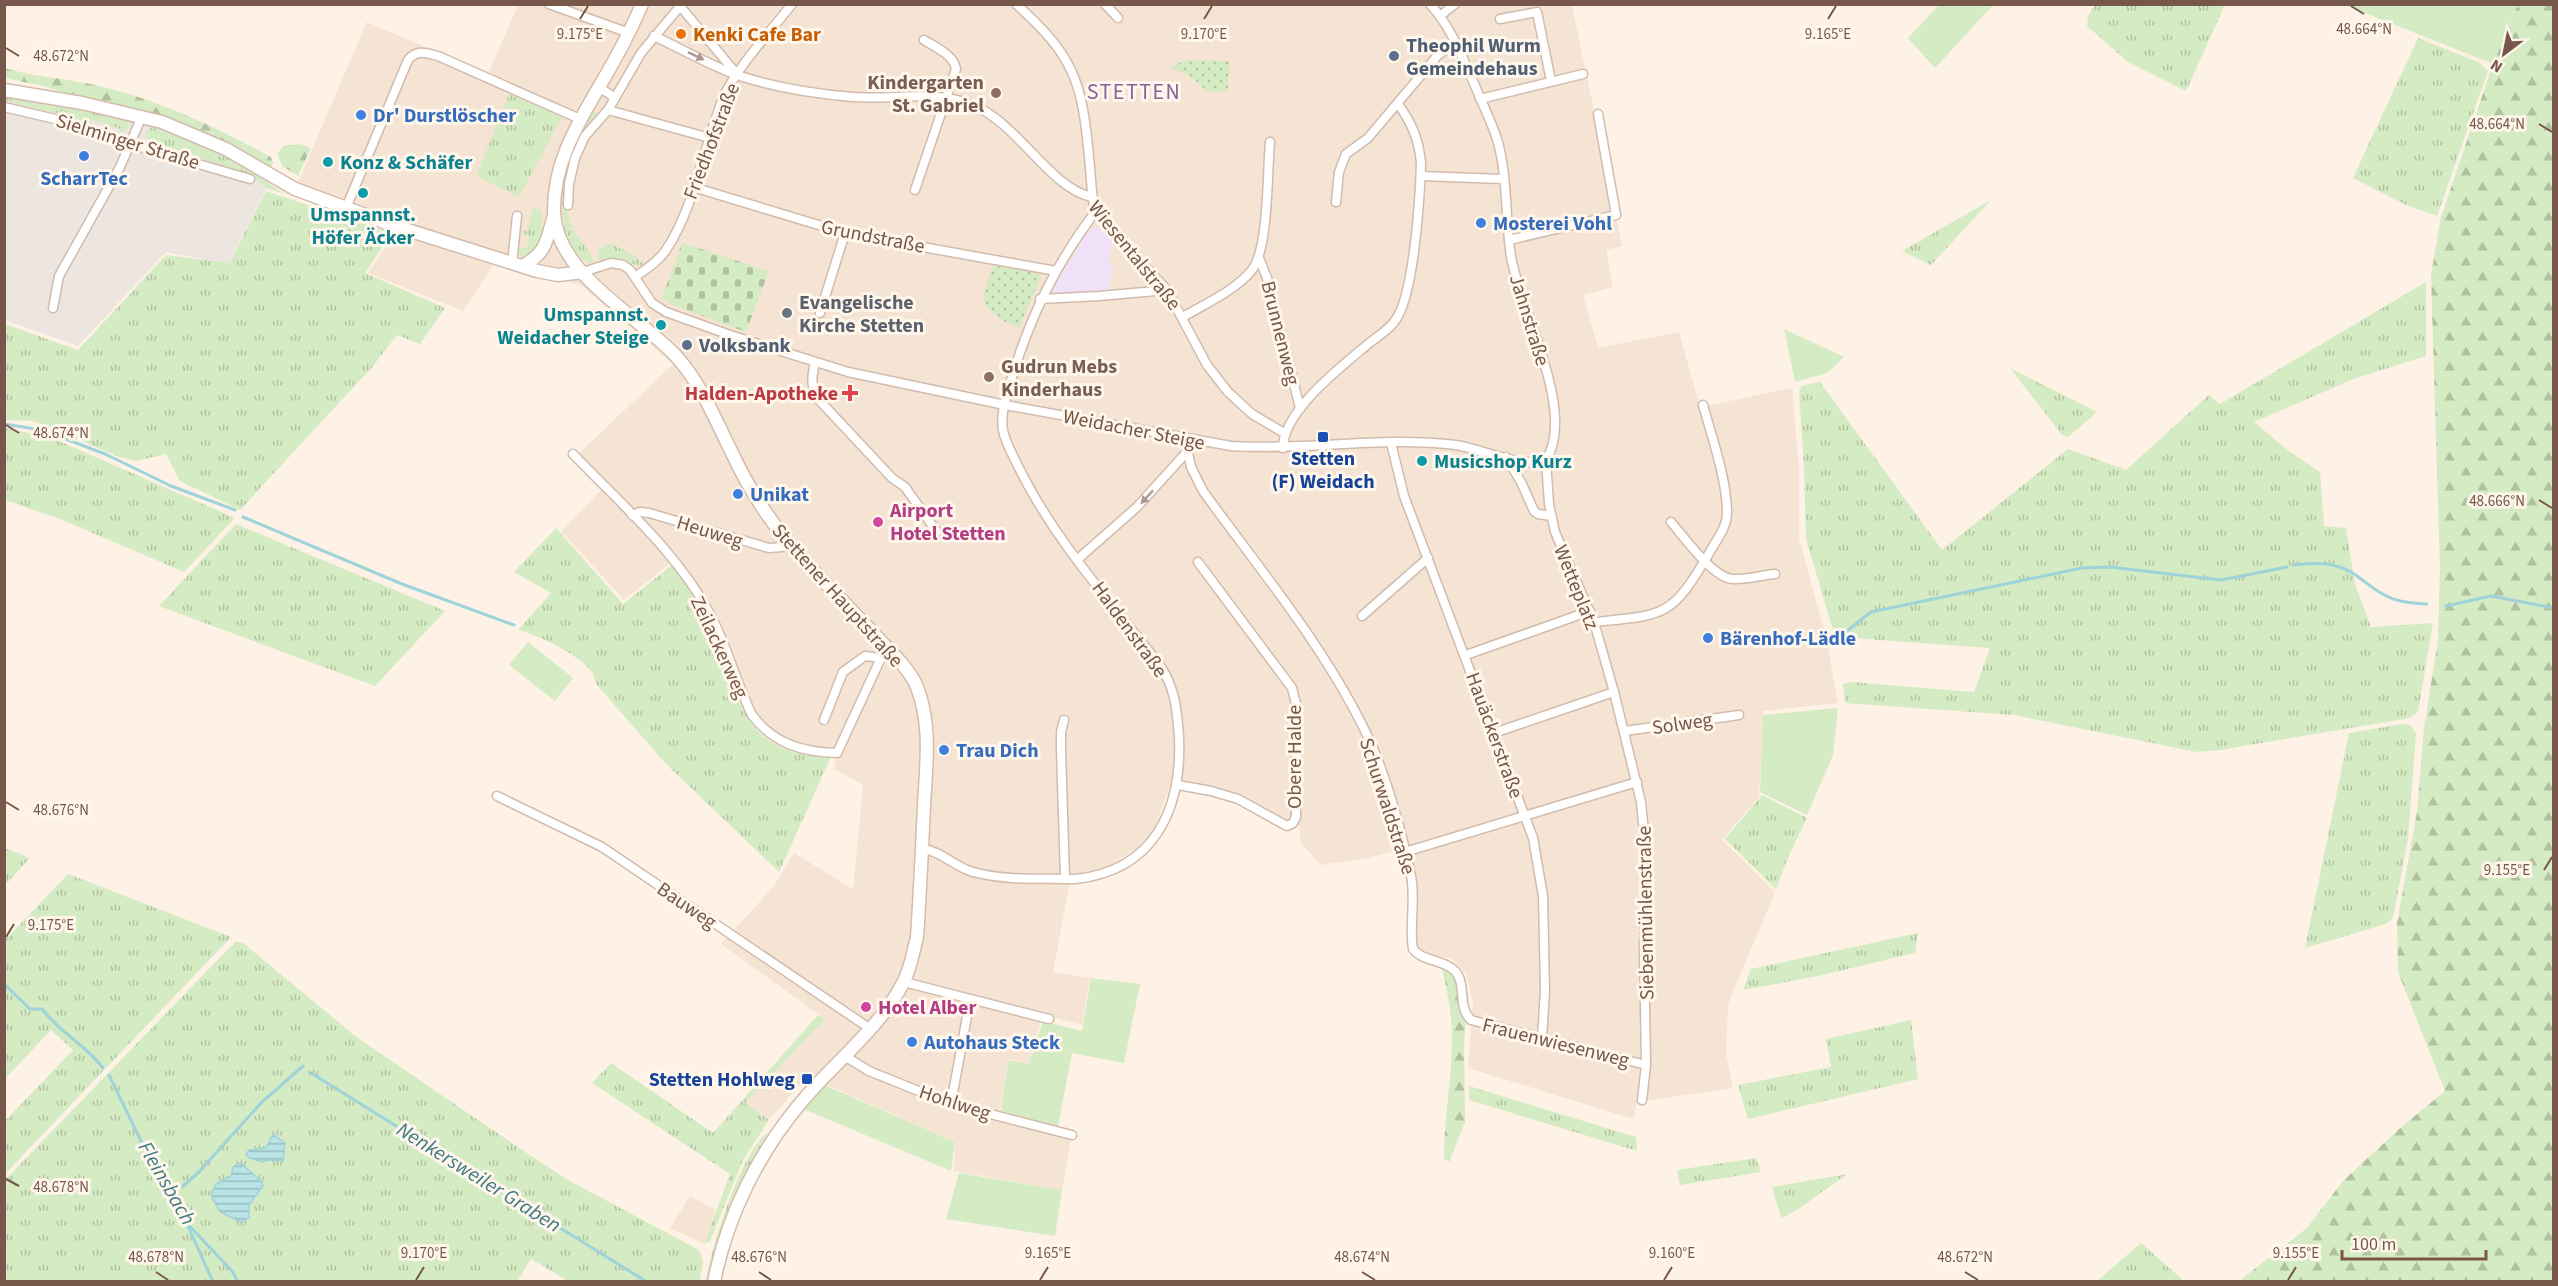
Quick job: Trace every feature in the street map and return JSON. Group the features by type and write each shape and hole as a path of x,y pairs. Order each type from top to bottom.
{"street":[{"path":"549,4 629,33"},
{"name":"Stettener Hauptstraße","path":"642,4 629,33 580,119 558,169 554,215 564,246 583,272 603,293 664,343 684,365 705,398 765,513 885,654 914,681 926,719 922,849 916,937 910,965 887,1009 802,1100 765,1153 734,1215 714,1281"},
{"name":"Friedhofstraße","path":"635,277 665,252 677,229 693,187 724,96 737,75 792,4"},
{"path":"1016,4 1049,34 1067,61 1080,88 1086,118 1092,197"},
{"path":"1105,4 1118,18"},
{"name":"Jahnstraße","path":"1430,4 1456,43 1497,141 1509,240 1516,277 1548,378 1554,428 1550,454 1546,460"},
{"path":"1440,16 1455,4"},
{"path":"568,206 569,184 579,147 585,136 608,110 654,36 681,5 737,75"},
{"path":"1500,19 1537,12 1551,81"},
{"name":"Wiesentalstraße","path":"654,36 737,75 845,96 947,98 975,106 999,119 1071,189 1092,197 1095,212 1167,290 1208,365 1228,393 1252,414 1284,433"},
{"path":"915,190 956,69 955,63 947,55 924,40"},
{"path":"1336,202 1340,172 1346,154 1368,138 1438,56 1456,43"},
{"path":"346,208 408,60 416,53 438,56 580,119"},
{"path":"1480,99 1583,74"},
{"path":"599,87 615,98"},
{"name":"Sielminger Straße","path":"4,90 142,116 197,135 241,157 284,184 395,226 518,265 558,275 583,272"},
{"path":"1283,448 1284,433 1300,408 1398,317 1405,299 1421,176 1419,142 1408,118 1398,104"},
{"name":"Sielminger Straße","path":"4,107 56,119 131,144 250,178"},
{"path":"608,110 710,138"},
{"path":"1509,240 1616,215 1598,114"},
{"path":"53,308 56,284 63,267 120,168 142,116"},
{"name":"Brunnenweg","path":"1183,317 1239,282 1259,258 1263,240 1270,142"},
{"path":"1421,176 1503,179"},
{"name":"Grundstraße","path":"693,187 845,233 1056,271"},
{"name":"Haldenstraße","path":"922,849 936,852 969,871 986,875 1065,879 1091,877 1130,861 1148,845 1162,827 1172,807 1178,785 1177,706 1171,686 1159,664 1036,502 1003,433 1005,405 1018,356 1040,299 1095,212"},
{"path":"517,216 518,265 537,257 545,248 554,215"},
{"path":"820,313 845,233"},
{"name":"Brunnenweg","path":"1259,258 1267,278 1300,408"},
{"name":"Weidacher Steige","path":"583,272 605,264 617,263 630,270 652,303 666,312 815,363 884,381 1231,446 1283,448 1391,443 1458,446 1506,457"},
{"path":"1040,299 1167,290"},
{"path":"815,363 811,381 812,389 819,400 892,478 905,487 938,532"},
{"path":"1594,622 1642,618 1672,605 1687,589 1726,524 1727,515 1720,473 1703,405"},
{"name":"Schurwaldstraße","path":"1185,439 1186,453 1203,491 1318,650 1348,699 1379,764 1405,852 1413,889 1413,949 1420,956 1450,967 1456,972 1460,979 1462,1000 1468,1017"},
{"name":"Hauäckerstraße","path":"1391,443 1399,480 1466,655 1537,853 1543,897 1545,991 1542,1038"},
{"path":"1078,559 1137,507 1186,453"},
{"name":"Zeilackerweg","path":"573,454 666,552 700,598 719,635 746,702 760,726 779,741 807,751 837,753 885,654"},
{"path":"1506,457 1532,463 1546,460"},
{"path":"1506,457 1521,482 1534,511 1551,516"},
{"name":"Wetteplatz","path":"1546,460 1551,516 1561,547 1590,611 1605,658"},
{"name":"Heuweg","path":"632,515 640,512 649,513 769,548 782,547 788,542"},
{"path":"1671,522 1705,560 1725,578 1775,574"},
{"path":"1362,616 1428,558"},
{"name":"Obere Halde","path":"1178,785 1211,791 1238,800 1287,826 1293,823 1296,817 1296,704 1292,688 1198,562"},
{"path":"1466,655 1590,611"},
{"name":"Stettener Hauptstraße","path":"824,720 843,672 865,656 885,654"},
{"name":"Siebenmühlenstraße","path":"1605,658 1625,731 1646,831 1648,872 1644,945 1646,1065 1642,1100"},
{"path":"1494,733 1614,692"},
{"name":"Solweg","path":"1625,731 1739,715"},
{"path":"1064,720 1061,750 1065,879"},
{"path":"1405,852 1637,782"},
{"name":"Bauweg","path":"497,796 602,848 869,1028"},
{"path":"903,982 1049,1019"},
{"path":"951,1104 970,1000"},
{"name":"Frauenwiesenweg","path":"1468,1017 1471,1020 1646,1065"},
{"name":"Hohlweg","path":"843,1055 869,1071 951,1104 1072,1135"}],"shaded area":[{"path":"1430,4 1434,8 1439,4 1572,5 1622,246 1606,250 1613,287 1583,295 1598,348 1679,332 1700,407 1792,388 1799,467 1799,539 1826,637 1838,703 1763,711 1759,797 1722,840 1775,892 1728,1004 1726,1054 1733,1088 1637,1102 1633,1119 1468,1068 1473,1002 1466,973 1452,959 1422,954 1416,946 1417,897 1406,848 1363,859 1320,865 1301,842 1299,825 1280,821 1261,809 1191,784 1172,780 1155,828 1136,849 1106,867 1080,874 1069,886 1053,972 1090,978 1082,1025 1043,1015 1029,1064 1008,1059 1000,1112 1110,1146 1072,1135 1062,1190 954,1171 955,1142 807,1076 769,1120 745,1103 825,1019 721,944 774,886 794,853 853,889 863,785 834,769 837,753 807,751 760,726 719,635 673,561 624,600 561,531 602,489 573,459 673,364 582,286 499,257 463,311 368,273 399,226 295,189 367,22 488,74 518,5"},
{"path":"5,90 142,116 272,177 228,264 166,252 78,346 5,320"},
{"path":"1096,227 1103,229 1113,239 1108,264 1113,266 1108,292 1055,293 1052,291 1088,231"},
{"path":"690,1196 716,1210 704,1244 670,1228"}],"green space":[{"path":"1939,5 1993,5 1935,68 1908,38"},
{"path":"2095,5 2225,5 2186,91 2128,62 2087,26 2088,16"},
{"path":"2345,5 2521,5 2516,8 2493,64"},
{"path":"2521,5 2553,5 2553,1281 2238,1282 2307,1228 2343,1181 2398,1130 2445,1091 2398,972 2397,923 2417,812 2424,728 2438,640 2440,566 2431,275 2441,217 2493,64 2516,8"},
{"path":"2418,38 2478,62 2488,71 2437,216 2406,205 2353,178"},
{"path":"1186,60 1229,61 1228,91 1208,92 1194,79 1170,67"},
{"path":"4,68 100,86 145,99 230,135 271,157 273,163 269,172 250,159 47,87 5,78"},
{"path":"509,94 562,117 519,197 476,176"},
{"path":"5,95 119,118 130,125 121,134 120,129 91,119 91,126 68,116 5,101"},
{"path":"591,110 600,115 591,124 572,173 567,199 570,222 594,262 590,263 580,257 572,247 563,220 561,189 565,165"},
{"path":"152,127 200,144 234,161 285,194 268,189 247,173 153,143 145,133"},
{"path":"300,144 311,148 298,176 282,166 277,154 283,146"},
{"path":"266,191 392,233 365,273 445,308 420,344 397,335 374,365 240,510 180,481 166,454 136,461 117,456 33,421 5,420 5,324 78,350 166,255 229,263"},
{"path":"1991,200 1931,265 1902,251"},
{"path":"533,208 541,210 540,240 534,252 520,256 518,247 527,248 528,235 522,234 523,231 527,231"},
{"path":"609,243 634,255 645,265 613,258 599,260 597,251"},
{"path":"682,243 769,271 746,332 673,305 662,298"},
{"path":"993,266 1037,273 1041,276 1019,328 1001,319 986,305 984,293"},
{"path":"2426,282 2426,356 2356,378 2254,422 2289,451 2320,472 2324,526 2346,528 2355,584 2371,627 2433,623 2418,712 2410,718 2197,752 2014,715 1845,703 1843,684 1851,682 1974,692 1990,648 1853,638 1838,647 1806,539 1799,391 1802,386 1820,382 1942,550 2068,449 2126,470 2209,395 2220,404"},
{"path":"1784,329 1844,357 1827,373 1795,382"},
{"path":"2010,368 2097,412 2068,437 2062,435"},
{"path":"5,428 52,438 235,518 184,572 60,519 5,500"},
{"path":"236,524 445,611 375,686 159,606"},
{"path":"556,528 623,604 672,565 699,605 735,693 759,732 775,744 793,752 831,757 779,872 667,765 597,685 593,673 586,666 558,646 518,630 551,593 514,572"},
{"path":"528,642 573,678 555,701 509,665"},
{"path":"1838,708 1833,755 1807,815 1760,792 1763,715"},
{"path":"2402,724 2410,725 2416,733 2408,839 2393,918 2386,924 2305,948 2349,733"},
{"path":"1762,795 1807,818 1776,889 1725,839"},
{"path":"5,848 30,858 5,885"},
{"path":"68,874 231,937 5,1174 5,1121 73,1050 51,1030 5,1079 5,940"},
{"path":"1918,933 1915,953 1813,977 1743,990 1751,969"},
{"path":"235,942 242,942 355,1036 568,1180 699,1250 703,1261 700,1281 568,1281 531,1259 517,1282 5,1281 4,1181","holes":["243,1165 263,1186 249,1205 249,1218 241,1222 217,1208 216,1184 231,1176 233,1167"]},
{"path":"1442,968 1454,973 1466,1019 1465,1122 1449,1162 1444,1158 1444,1144 1452,1036 1450,1007"},
{"path":"1091,978 1140,984 1124,1063 1072,1053 1058,1127 1001,1111 1008,1060 1029,1064 1043,1021 1082,1031"},
{"path":"818,1015 825,1019 745,1103 769,1120 743,1160 710,1241 704,1244 730,1174 592,1083 611,1063 713,1133"},
{"path":"1911,1020 1918,1079 1748,1119 1738,1085 1831,1067 1826,1039"},
{"path":"822,1084 955,1142 951,1171 801,1108"},
{"path":"1469,1086 1636,1137 1637,1151 1469,1100"},
{"path":"768,1133 770,1135 717,1247 708,1281 706,1281 729,1201 749,1157"},
{"path":"1756,1158 1761,1172 1680,1185 1677,1170"},
{"path":"959,1173 1062,1190 1055,1236 946,1219"},
{"path":"1847,1174 1797,1210 1781,1218 1772,1187"},
{"path":"2141,1243 2184,1281 2097,1281"}],"water":[{"path":"273,1134 285,1143 283,1161 263,1162 249,1158 246,1154 249,1150 266,1148"},
{"path":"238,1163 262,1182 263,1186 249,1205 249,1218 241,1222 220,1212 212,1197 216,1184 231,1176 233,1167"}],"waterway":[{"path":"4,424 42,430 105,454 171,486 235,510"},
{"path":"243,517 402,584 514,625"},
{"path":"2293,565 2336,566 2348,571 2386,596 2397,600 2427,604"},
{"path":"1838,638 1871,612 2082,568 2110,567 2221,580 2287,567"},
{"path":"2446,606 2491,596 2554,608"},
{"name":"Fleinsbach","path":"4,984 30,1009 42,1009 103,1068"},
{"name":"Nenkersweiler Graben","path":"182,1187 198,1173 261,1103 303,1066"},
{"name":"Nenkersweiler Graben","path":"311,1073 647,1282"},
{"name":"Fleinsbach","path":"109,1075 183,1219 232,1271 238,1282"},
{"path":"188,1226 213,1282"}],"place":[{"name":"Kenki Cafe Bar","path":"681,34"},
{"name":"Theophil Wurm Gemeindehaus","path":"1394,56"},
{"name":"Kindergarten St. Gabriel","path":"996,93"},
{"name":"Dr' Durstlöscher","path":"361,115"},
{"name":"ScharrTec","path":"84,156"},
{"name":"Konz & Schäfer","path":"328,162"},
{"name":"Umspannst. Höfer Äcker","path":"363,193"},
{"name":"Mosterei Vohl","path":"1481,223"},
{"name":"Evangelische Kirche Stetten","path":"787,313"},
{"name":"Umspannst. Weidacher Steige","path":"661,325"},
{"name":"Volksbank","path":"687,345"},
{"name":"Gudrun Mebs Kinderhaus","path":"989,377"},
{"name":"Halden-Apotheke","path":"850,393"},
{"name":"Stetten (F) Weidach","path":"1323,437"},
{"name":"Musicshop Kurz","path":"1422,461"},
{"name":"Unikat","path":"738,494"},
{"name":"Airport Hotel Stetten","path":"878,522"},
{"name":"Bärenhof-Lädle","path":"1708,638"},
{"name":"Trau Dich","path":"944,750"},
{"name":"Hotel Alber","path":"866,1007"},
{"name":"Autohaus Steck","path":"912,1042"},
{"name":"Stetten Hohlweg","path":"807,1079"}],"district":[{"name":"STETTEN","path":"1134,91"}]}
